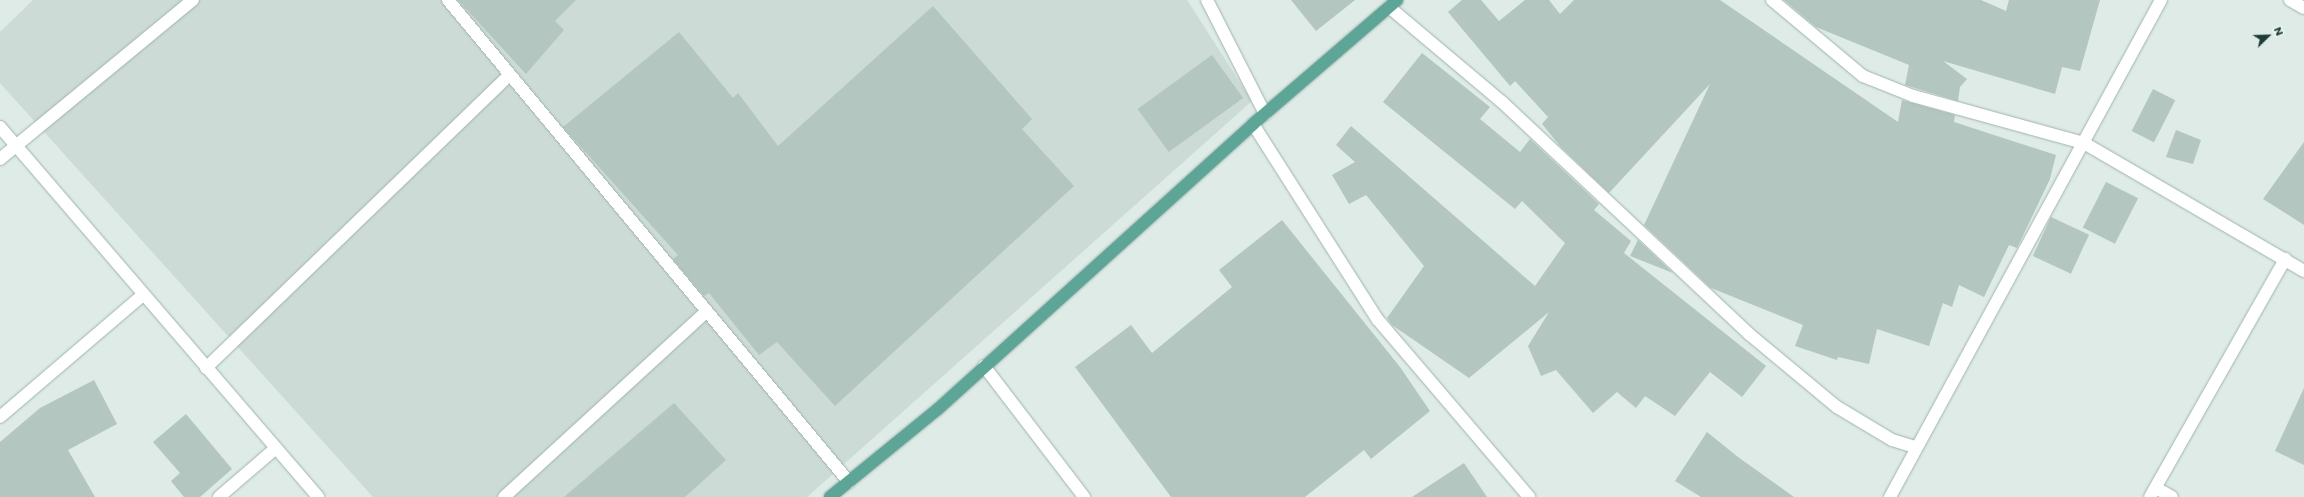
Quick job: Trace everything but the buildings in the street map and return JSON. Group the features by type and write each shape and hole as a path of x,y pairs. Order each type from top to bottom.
{"main road":[{"path":"830,497 984,366 1253,124 1393,4"}],"street":[{"path":"0,159 193,0"},
{"path":"448,0 705,313 848,482"},
{"path":"1207,0 1265,114"},
{"path":"1772,0 1840,60 1884,86 2084,143 2304,271"},
{"path":"1890,497 1915,447 2084,143 2161,0"},
{"path":"2290,0 2304,8"},
{"path":"1393,4 1502,102 1749,334 1837,407 1892,440 1915,447"},
{"path":"206,368 509,75"},
{"path":"1253,124 1378,320 1529,497"},
{"path":"0,127 318,497"},
{"path":"2172,497 2153,492 2285,259"},
{"path":"0,417 143,295"},
{"path":"504,497 705,313"},
{"path":"984,366 1084,497"},
{"path":"219,497 276,448"}],"shaded area":[{"path":"33,0 1187,0 1252,101 807,497 373,497 0,83 0,32"}]}
